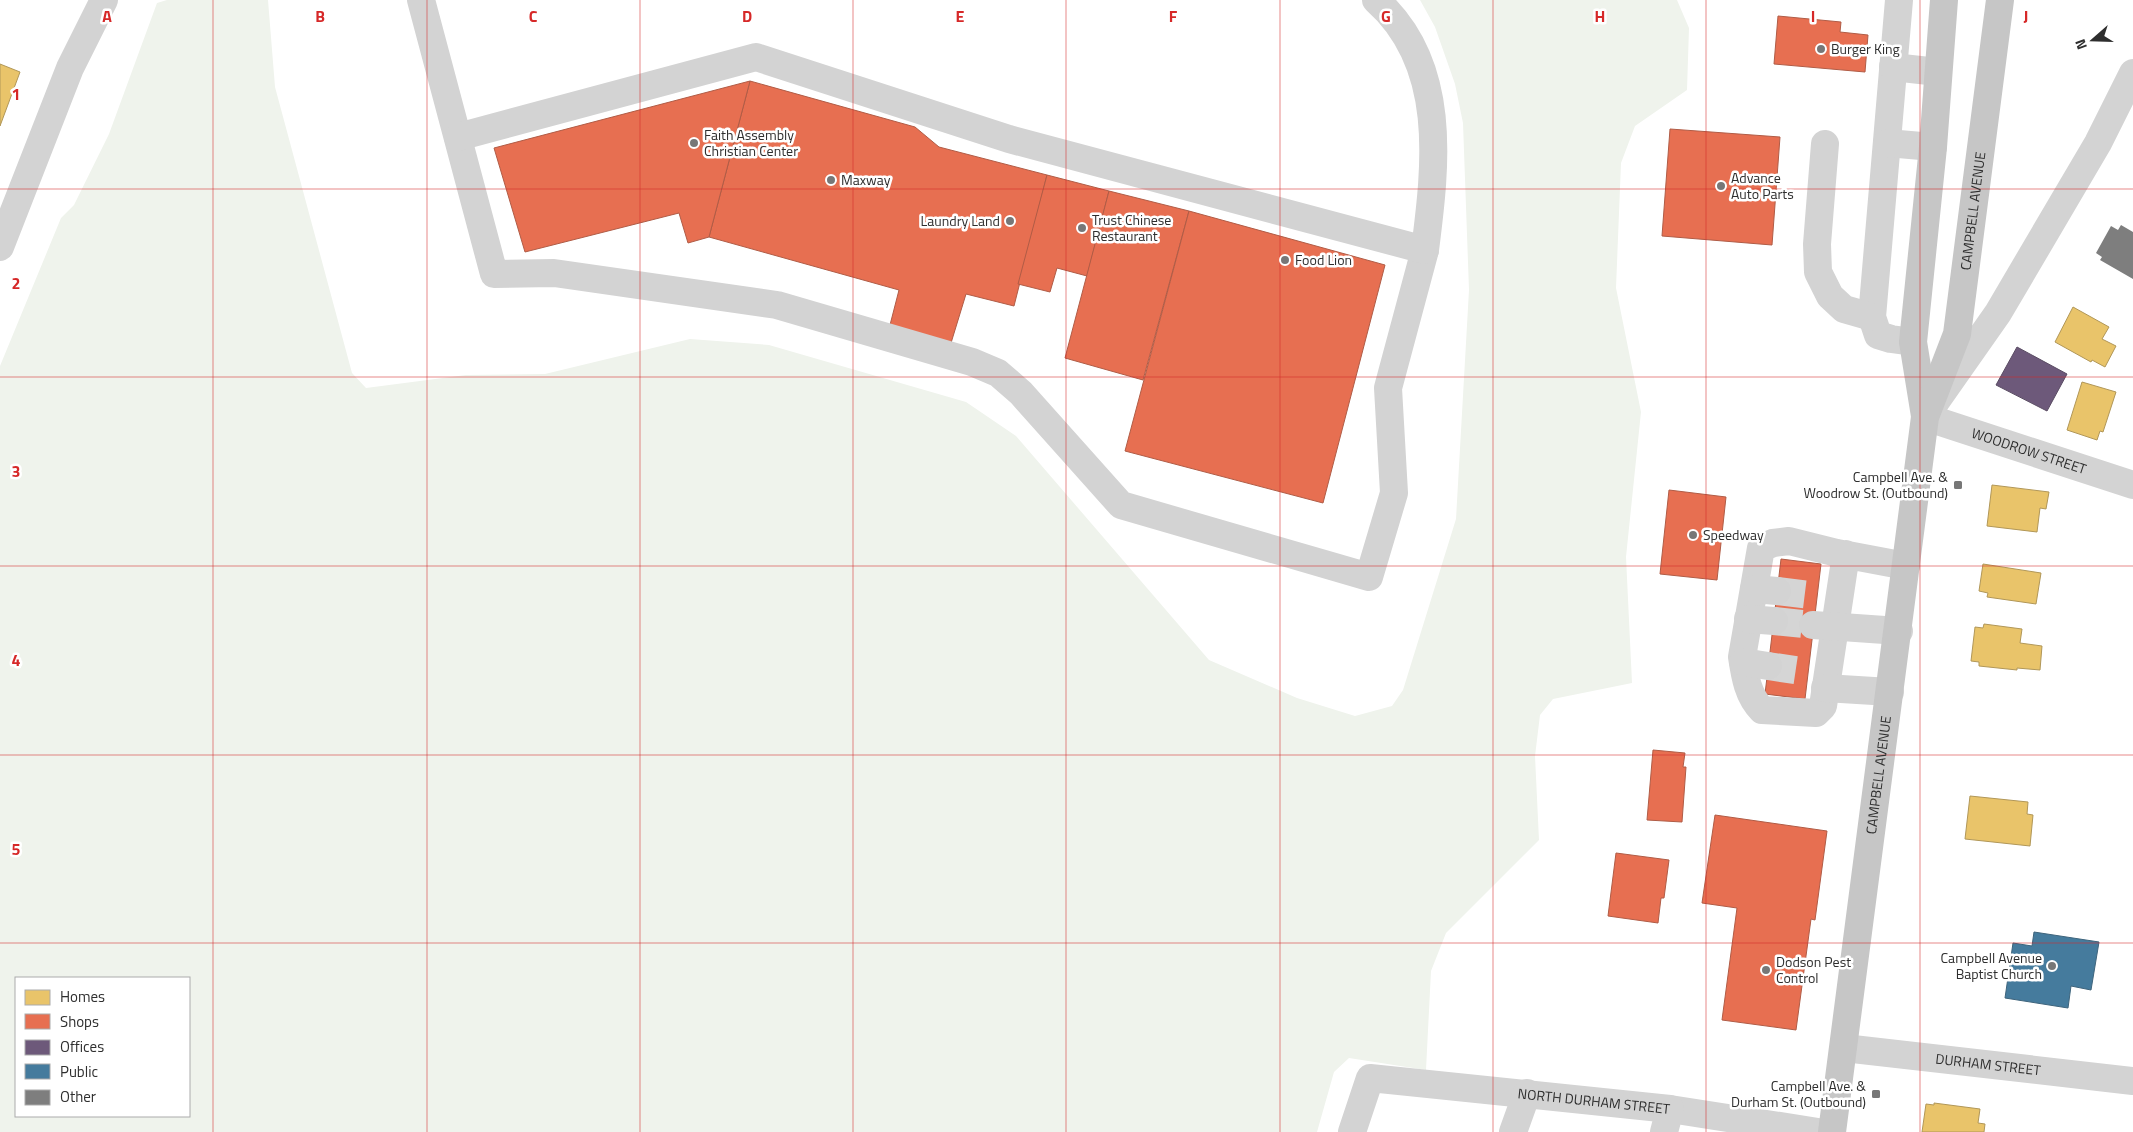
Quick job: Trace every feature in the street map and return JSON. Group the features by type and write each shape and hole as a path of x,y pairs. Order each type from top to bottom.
{"main road":[{"name":"CAMPBELL AVENUE","path":"1925,417 1914,342 1933,147 1944,0"},
{"name":"CAMPBELL AVENUE","path":"1832,1132 1899,630 1925,417 1957,334 2000,0"}],"street":[{"path":"0,247 70,68 104,0"},
{"path":"422,0 494,274 554,273 777,305 972,362 998,373 1020,393 1121,504 1369,577 1394,493 1388,388 1426,250 1434,158 1430,103 1424,75 1413,50 1396,22 1376,0"},
{"path":"1900,0 1872,317 1878,334 1891,340 1914,342"},
{"path":"458,137 756,57 1009,139 1426,250"},
{"path":"1893,68 1938,72"},
{"name":"CAMPBELL AVENUE","path":"1925,417 1998,314 2098,143 2133,73"},
{"path":"1887,143 1933,147"},
{"path":"1825,144 1817,244 1818,272 1830,296 1844,309 1872,317"},
{"name":"WOODROW STREET","path":"1925,417 2133,486"},
{"path":"1846,554 1828,598 1820,678 1823,706 1816,713 1762,710 1753,701 1766,590 1761,548 1773,543 1789,541 1906,566"},
{"path":"1824,626 1899,630"},
{"path":"1820,678 1890,692"},
{"name":"DURHAM STREET","path":"1844,1048 2133,1081"},
{"name":"NORTH DURHAM STREET","path":"1352,1132 1370,1078 1527,1093 1667,1121 1818,1132"},
{"path":"1513,1132 1527,1093"}],"shaded area":[{"path":"167,0 268,0 275,87 352,373 366,388 466,375 545,374 690,339 769,345 966,402 1016,436 1209,660 1297,698 1355,716 1392,706 1403,690 1456,519 1469,290 1463,123 1455,84 1435,27 1420,0 1677,0 1689,28 1687,90 1635,126 1621,163 1616,288 1641,412 1626,557 1632,683 1553,699 1540,715 1535,756 1539,840 1446,933 1431,971 1426,1070 1349,1058 1334,1072 1317,1132 0,1132 0,366 61,218 74,205 109,134 157,3"}],"building: Homes":[{"path":"0,64 20,72 0,126"},
{"path":"2073,307 2109,327 2102,339 2116,346 2105,367 2092,360 2091,362 2055,342"},
{"path":"2082,382 2116,392 2103,432 2100,431 2097,440 2067,430"},
{"path":"1992,485 2049,492 2046,509 2040,508 2037,532 1987,526"},
{"path":"1983,564 2041,573 2036,604 1987,597 1988,593 1979,591"},
{"path":"1984,624 2022,629 2020,643 2042,646 2040,670 2017,668 2017,670 1979,666 1979,662 1971,661 1975,627 1983,628"},
{"path":"1970,796 2028,802 2027,814 2033,815 2030,846 1965,839"},
{"path":"1934,1103 1980,1109 1978,1123 1985,1124 1984,1132 1922,1132 1926,1104 1934,1105"}],"building: Shops":[{"name":"Burger King","path":"1778,16 1841,22 1840,32 1868,35 1865,72 1774,64"},
{"path":"750,81 915,127 939,147 1047,175 1014,306 966,294 951,343 890,325 899,290 709,237"},
{"path":"750,81 709,237 688,243 679,213 525,252 494,148"},
{"name":"Advance Auto Parts","path":"1670,129 1780,137 1772,245 1662,236"},
{"path":"1047,175 1109,191 1087,276 1057,268 1050,292 1018,284"},
{"path":"1109,191 1189,211 1143,380 1065,358"},
{"path":"1189,211 1385,265 1323,503 1125,451"},
{"name":"Speedway","path":"1669,490 1726,497 1717,580 1660,574"},
{"name":"Speedway","path":"1781,559 1821,564 1805,699 1765,694"},
{"path":"1653,750 1685,753 1683,767 1686,767 1682,822 1647,820"},
{"name":"Dodson Pest Control","path":"1715,815 1827,831 1815,920 1811,919 1796,1030 1722,1020 1737,908 1702,903"},
{"path":"1616,853 1669,860 1664,898 1661,898 1658,923 1608,916"}],"building: Offices":[{"path":"2017,347 2067,374 2047,411 1996,385"}],"building: Public":[{"name":"Campbell Avenue Baptist Church","path":"2034,932 2099,942 2091,990 2071,986 2068,1008 2005,998 2013,943 2032,946"}],"building: Other":[{"path":"2121,225 2133,232 2133,279 2100,260 2102,257 2096,253 2111,226 2118,230"}],"tunnel":[{"path":"1777,591 1817,596"},
{"path":"1774,621 1813,625"},
{"path":"1768,666 1808,672"}],"place":[{"name":"Burger King","path":"1821,49"},
{"name":"Faith Assembly Christian Center","path":"694,143"},
{"name":"Maxway","path":"831,180"},
{"name":"Advance Auto Parts","path":"1721,186"},
{"name":"Laundry Land","path":"1010,221"},
{"name":"Trust Chinese Restaurant","path":"1082,228"},
{"name":"Food Lion","path":"1285,260"},
{"name":"Campbell Ave. & Woodrow St. (Outbound)","path":"1958,485"},
{"name":"Speedway","path":"1693,535"},
{"name":"Campbell Avenue Baptist Church","path":"2052,966"},
{"name":"Dodson Pest Control","path":"1766,970"},
{"name":"Campbell Ave. & Durham St. (Outbound)","path":"1876,1094"}]}
